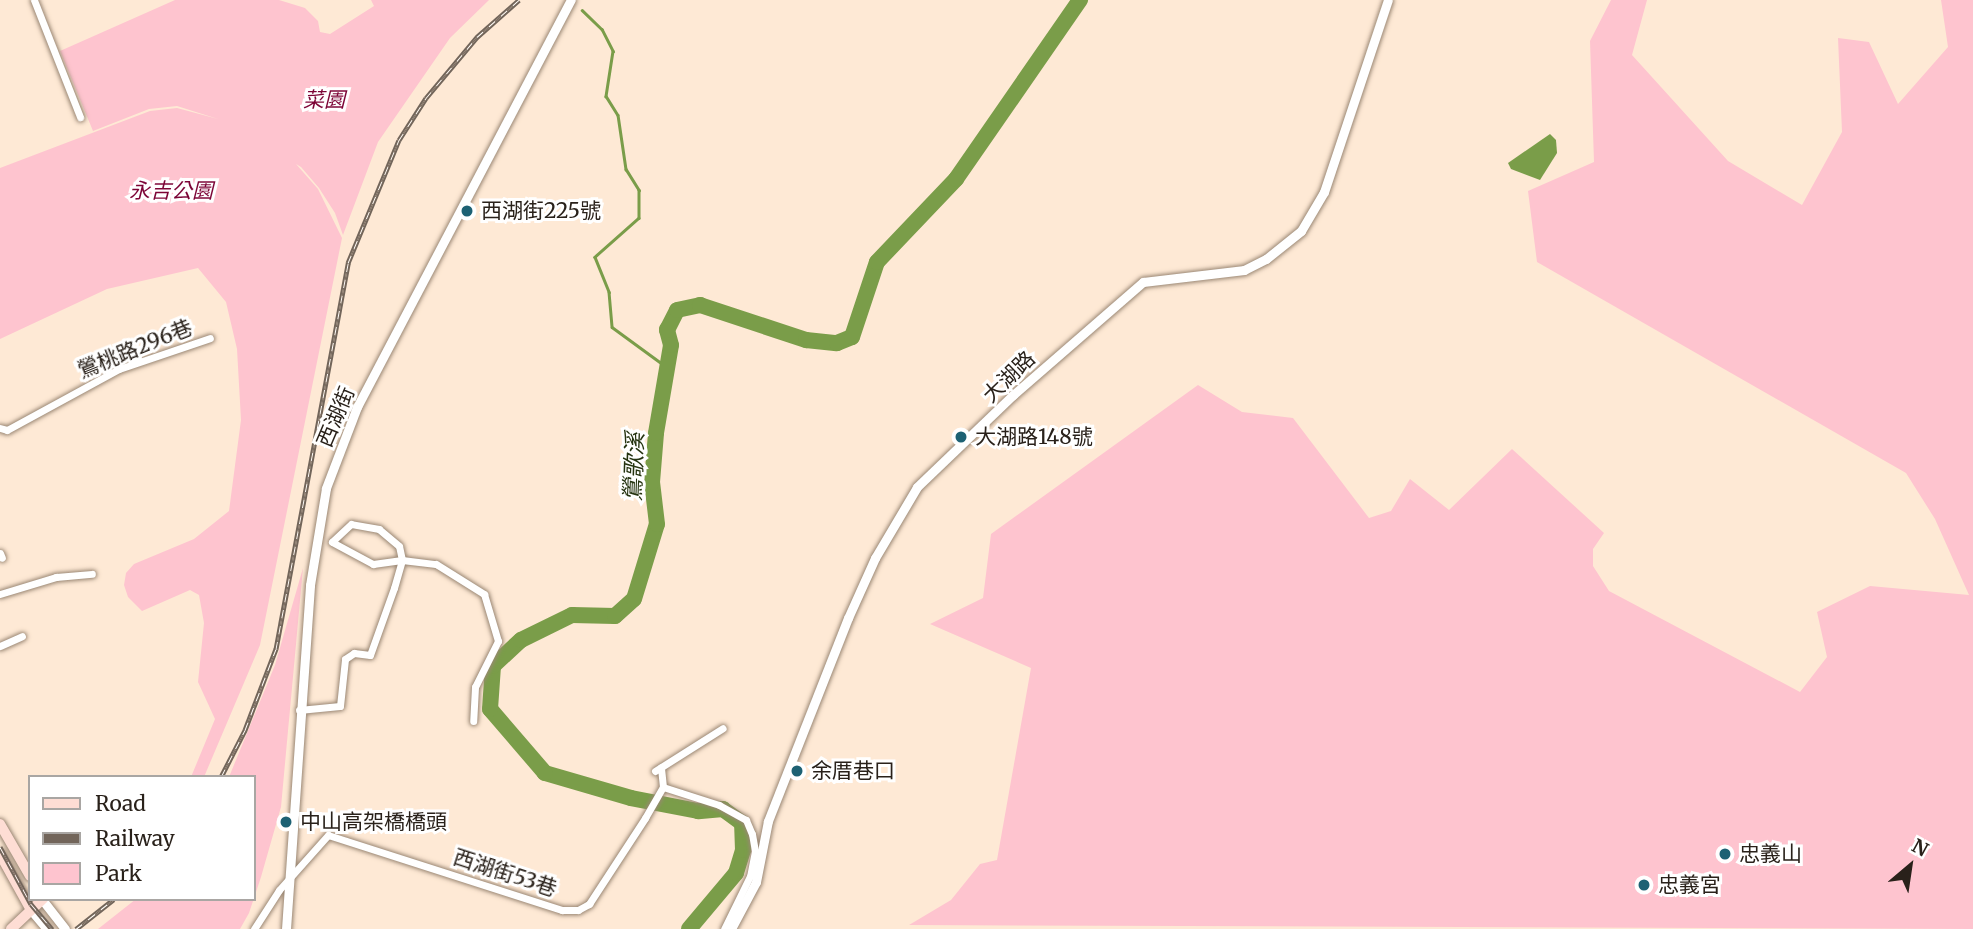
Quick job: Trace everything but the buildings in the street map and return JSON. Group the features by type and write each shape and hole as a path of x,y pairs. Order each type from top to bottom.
{"main road":[{"path":"0,824 28,873"},
{"path":"0,854 31,910"},
{"path":"11,929 42,901"}],"street":[{"path":"34,0 80,117"},
{"name":"西湖街","path":"286,929 299,710 310,585 326,488 357,407 571,0"},
{"name":"大湖路","path":"731,929 756,882 768,821 848,618 875,558 917,488 1013,395 1143,282 1244,270 1266,259 1301,231 1324,192 1388,0"},
{"name":"鶯桃路296巷","path":"0,428 7,430 119,369 210,338"},
{"path":"299,710 340,706 345,659 354,653 370,655 402,560 399,546 379,529 351,524 332,542 373,564 402,560 436,564 484,594 498,641 475,687 473,721"},
{"path":"0,594 56,577 92,574"},
{"path":"0,646 22,636"},
{"path":"723,729 658,769 663,787 719,805 746,820 752,834 755,851 750,876 724,929"},
{"name":"西湖街53巷","path":"290,879 328,835 562,910 578,910 589,904 663,787"},
{"path":"254,929 290,879"},
{"path":"44,901 65,929"},
{"path":"31,910 47,929"}],"green space":[{"name":"永吉公園","path":"175,0 279,0 305,8 318,21 320,32 330,34 374,6 371,0 489,0 450,38 378,142 343,235 335,213 319,188 296,164 318,189 342,238 260,645 205,775 192,775 215,719 198,682 204,623 199,595 190,590 142,611 128,597 124,585 126,573 134,564 194,539 229,511 241,420 237,349 226,302 198,268 107,289 0,339 0,168 150,111 177,108 218,119 177,106 149,109 93,131 60,51"},
{"path":"1611,0 1647,0 1632,55 1728,161 1802,205 1842,132 1838,38 1869,42 1898,104 1948,47 1941,0 1973,0 1973,929 909,925 951,900 980,864 997,860 1031,668 930,624 983,598 991,534 1198,385 1242,412 1293,418 1369,518 1391,511 1410,479 1449,510 1512,449 1604,533 1593,549 1593,566 1609,591 1800,692 1827,657 1817,612 1870,586 1969,595 1935,519 1906,473 1537,262 1528,191 1594,162 1590,41"},
{"path":"303,568 281,807 256,892 256,775 230,775 275,665"},
{"path":"133,901 253,901 240,929 98,929"}],"shaded area":[{"path":"1550,134 1556,140 1557,153 1540,180 1511,169 1508,163"}],"waterway":[{"name":"鶯歌溪","path":"689,929 736,873 743,850 742,823 723,809 698,811 631,798 545,773 490,709 493,666 521,640 572,615 615,616 634,599 657,524 652,482 656,433 671,345 667,330 677,310 700,305 806,340 837,343 852,337 877,262 956,179 1080,0"},
{"path":"582,10 602,29 613,51 606,96 618,115 626,169 639,190 639,218 595,257 609,292 612,327 668,368"}],"railway":[{"path":"222,775 245,730 276,649 348,263 399,140 426,98 477,37 519,0"},
{"path":"0,847 28,898"},
{"path":"29,901 52,929"},
{"path":"76,929 111,901"}],"place":[{"name":"西湖街225號","path":"467,211"},
{"name":"大湖路148號","path":"961,437"},
{"name":"余厝巷口","path":"797,771"},
{"name":"中山高架橋橋頭","path":"286,822"},
{"name":"忠義山","path":"1725,854"},
{"name":"忠義宮","path":"1644,885"}],"park label":[{"name":"菜園","path":"324,100"}]}
